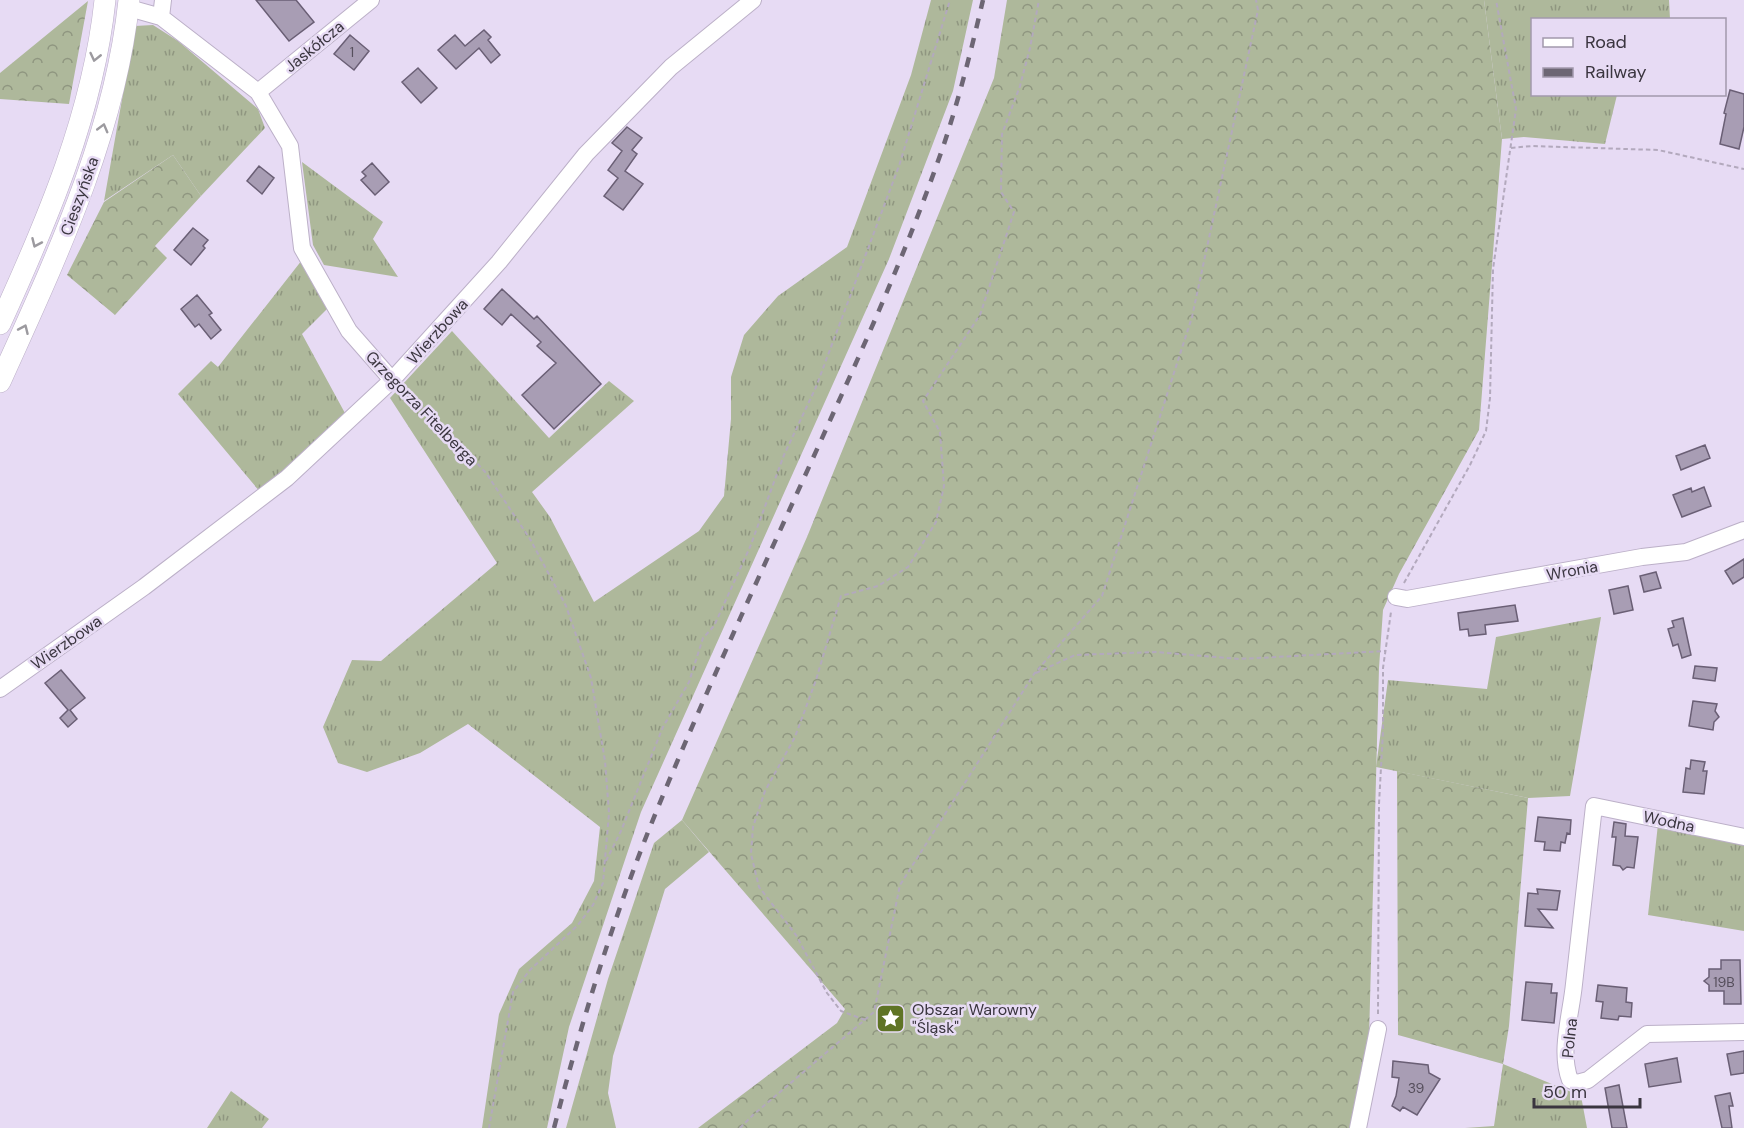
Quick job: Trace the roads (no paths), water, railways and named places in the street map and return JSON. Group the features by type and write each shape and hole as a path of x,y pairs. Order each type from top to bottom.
{"main road":[{"name":"Cieszyńska","path":"0,324 50,212 64,171 80,120 102,26 105,0"},
{"name":"Cieszyńska","path":"0,382 71,222 89,172 112,93 129,4"}],"street":[{"path":"161,17 163,0"},
{"name":"Jaskółcza","path":"258,92 371,0"},
{"name":"Wierzbowa","path":"0,688 144,587 288,478 392,381 499,262 586,154 671,67 753,0"},
{"name":"Grzegorza Fitelberga","path":"129,4 161,17 258,92 290,146 302,248 349,331 392,381"},
{"name":"Wronia","path":"1396,597 1407,599 1642,557 1680,553 1744,530"},
{"name":"Wodna","path":"1594,806 1744,837"},
{"name":"Polna","path":"1594,806 1572,1009 1566,1043 1566,1069 1570,1080 1577,1083 1588,1080 1647,1034 1744,1032"},
{"path":"1358,1128 1378,1029"}],"railway":[{"path":"554,1128 601,965 643,845 701,707 906,246 950,124 966,71 983,0"}],"place":[{"name":"Obszar Warowny \"Śląsk\"","path":"891,1018"}]}
